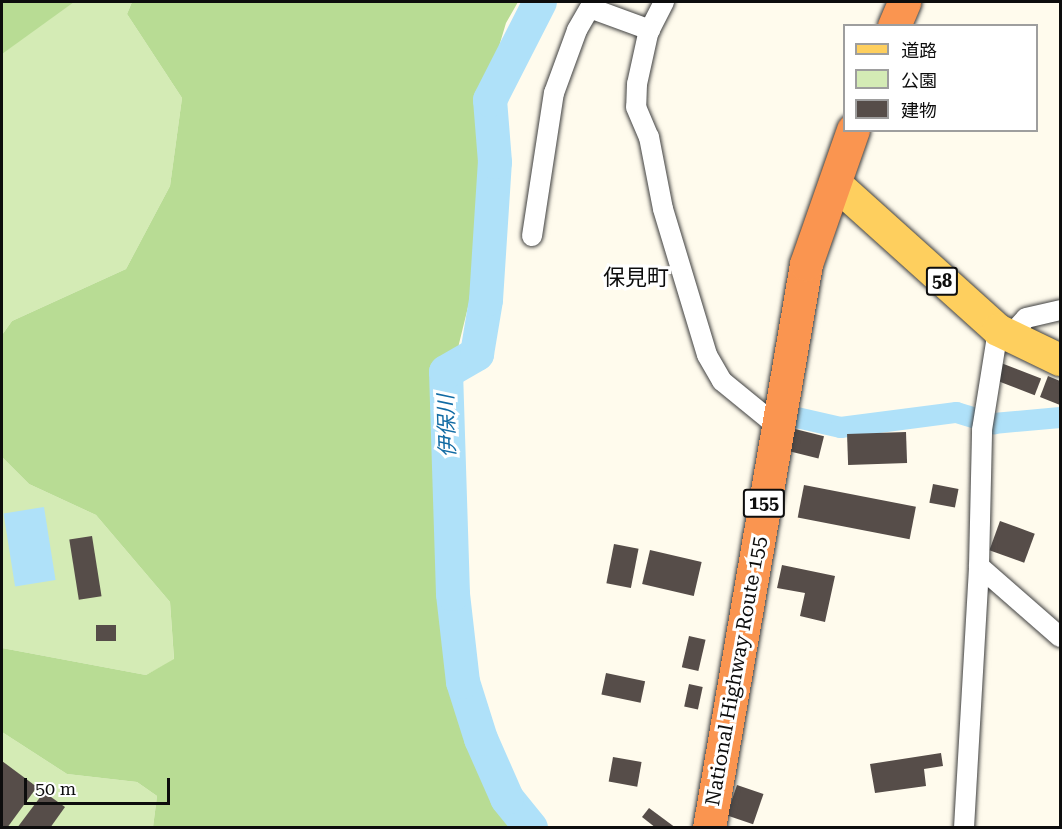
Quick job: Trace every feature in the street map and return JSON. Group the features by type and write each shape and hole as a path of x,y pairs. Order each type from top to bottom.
{"highway":[{"path":"895,24 904,2"},
{"name":"National Highway Route 155","path":"709,828 806,264 852,132"}],"main road":[{"name":"58","path":"836,183 1003,334 1060,360"}],"street":[{"path":"664,2 650,30 636,84 636,107 650,142 663,209 685,274 694,321 722,381 777,426"},
{"path":"532,236 554,93 576,30 591,5 650,30"},
{"path":"964,828 979,566 982,430 1003,334 1026,318 1060,310"},
{"path":"979,566 1060,637"}],"green space":[{"path":"2,2 132,2 127,14 182,98 170,186 126,269 12,321 2,335"},
{"path":"2,2 74,2 2,54"},
{"path":"132,2 518,2 506,23 477,120 482,250 456,356 447,651 474,763 516,827 153,827 157,796 137,782 67,774 2,732 2,648 146,675 174,659 170,602 96,515 29,484 2,457 2,335 12,321 126,269 170,186 182,98 127,14"},
{"path":"2,457 29,484 96,515 170,602 174,660 146,675 2,648"},
{"path":"2,732 67,774 137,782 157,796 153,827 2,827"}],"water":[{"path":"44,507 56,580 15,587 4,513"}],"building":[{"path":"1001,363 1041,378 1035,395 995,380"},
{"path":"1048,376 1060,381 1060,405 1040,397"},
{"path":"791,428 824,436 818,459 785,450"},
{"path":"906,432 907,463 848,465 847,434"},
{"path":"933,484 959,489 955,508 929,503"},
{"path":"804,485 916,507 910,539 798,517"},
{"path":"1000,521 1035,534 1024,563 989,550"},
{"path":"92,536 102,596 79,600 69,540"},
{"path":"614,544 639,549 631,588 606,583"},
{"path":"650,550 702,562 694,596 642,584"},
{"path":"782,565 835,576 825,622 800,616 805,593 777,588"},
{"path":"96,625 116,625 116,641 96,641"},
{"path":"689,636 706,640 698,671 682,667"},
{"path":"606,673 645,681 641,703 601,695"},
{"path":"689,684 703,687 698,709 684,706"},
{"path":"941,753 943,766 924,769 926,786 875,793 870,764"},
{"path":"613,757 642,762 637,787 609,782"},
{"path":"2,761 37,787 7,828 2,828"},
{"path":"737,785 763,794 753,824 727,815"},
{"path":"44,792 65,807 50,828 17,828"},
{"path":"649,808 676,828 656,828 642,817"}],"waterway":[{"name":"伊保川","path":"531,828 507,798 481,739 463,682 453,594 446,372 477,354 486,300 495,162 490,100 540,2"},
{"path":"770,411 840,427 956,412 993,423 1060,417"}],"district":[{"name":"保見町","path":"636,278"}]}
